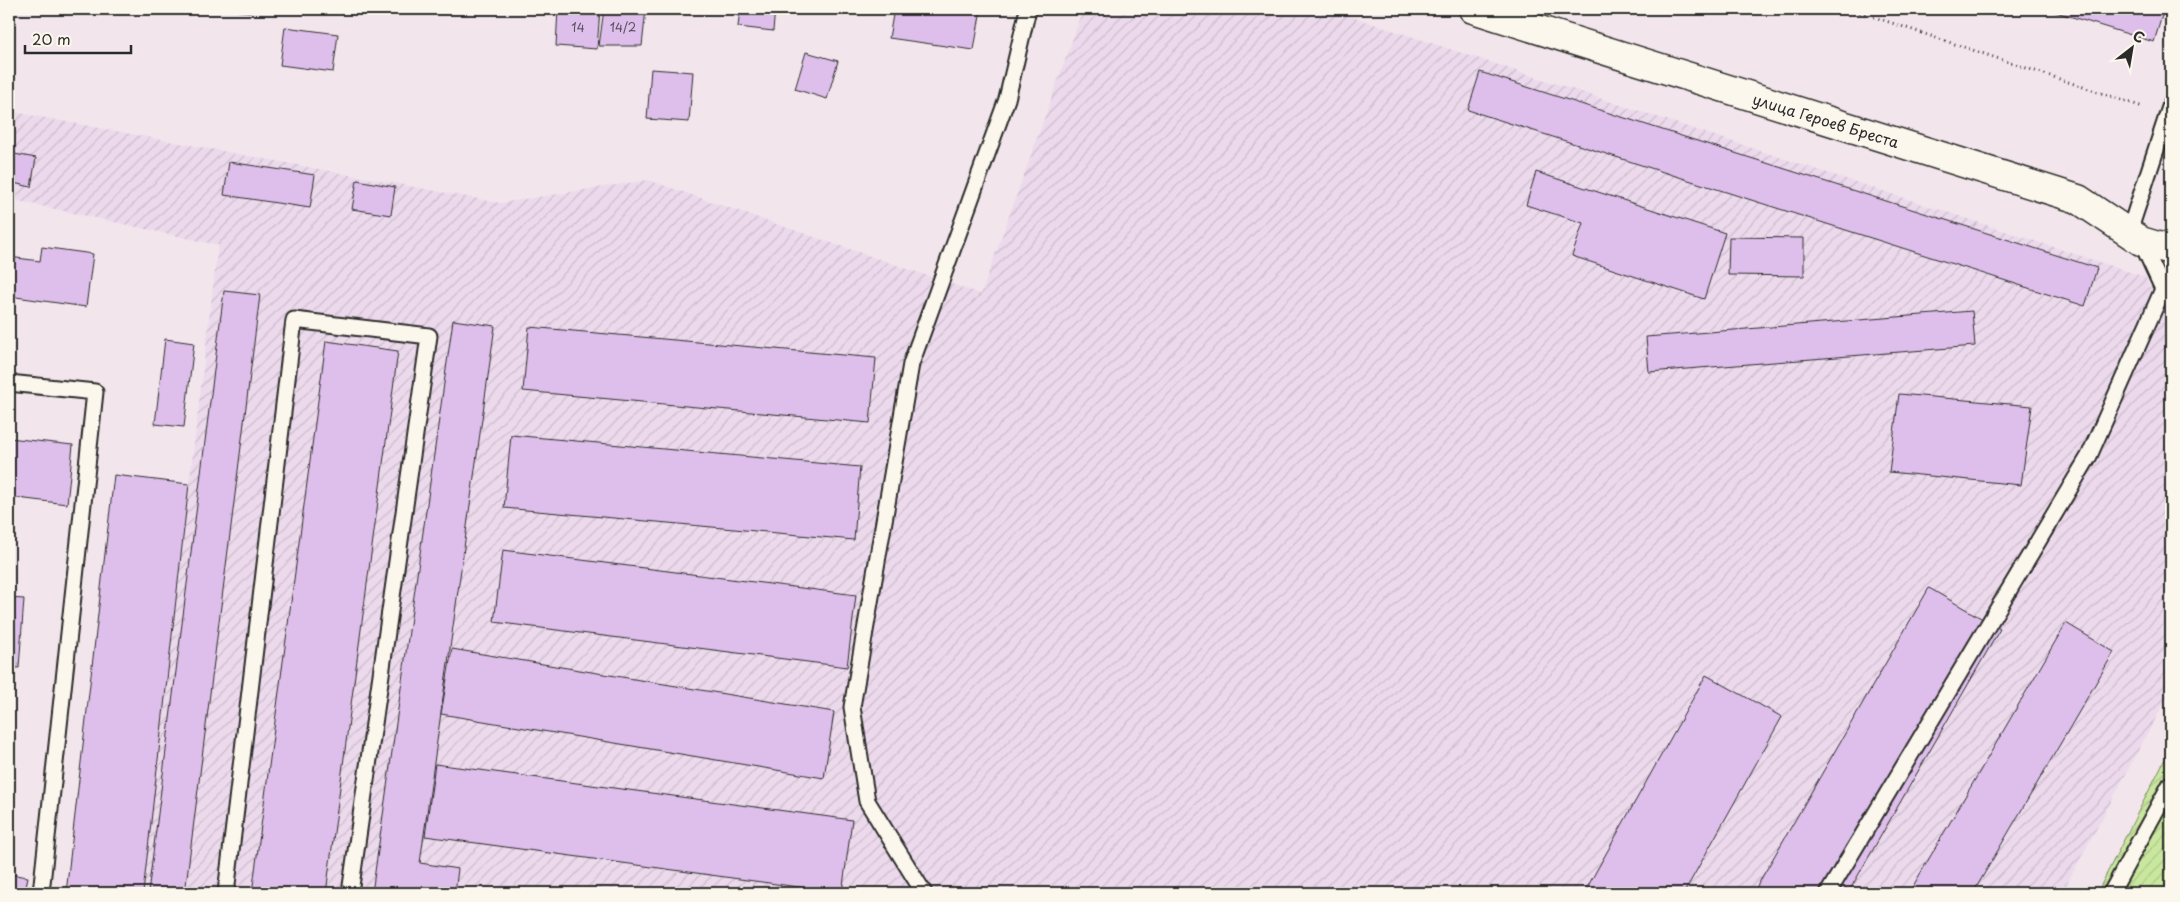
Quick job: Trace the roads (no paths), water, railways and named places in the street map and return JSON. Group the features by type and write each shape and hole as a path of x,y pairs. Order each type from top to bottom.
{"street":[{"name":"улица Героев Бреста","path":"1473,9 2078,198 2135,236 2171,250"}],"lane":[{"path":"924,893 867,801 852,707 911,364 1007,99 1028,9"},
{"path":"1828,893 2089,456 2167,295 2135,236 2170,110"},
{"path":"226,893 294,320 429,336 350,893"},
{"path":"9,383 95,392 41,893"},
{"path":"2111,893 2171,783"}]}
